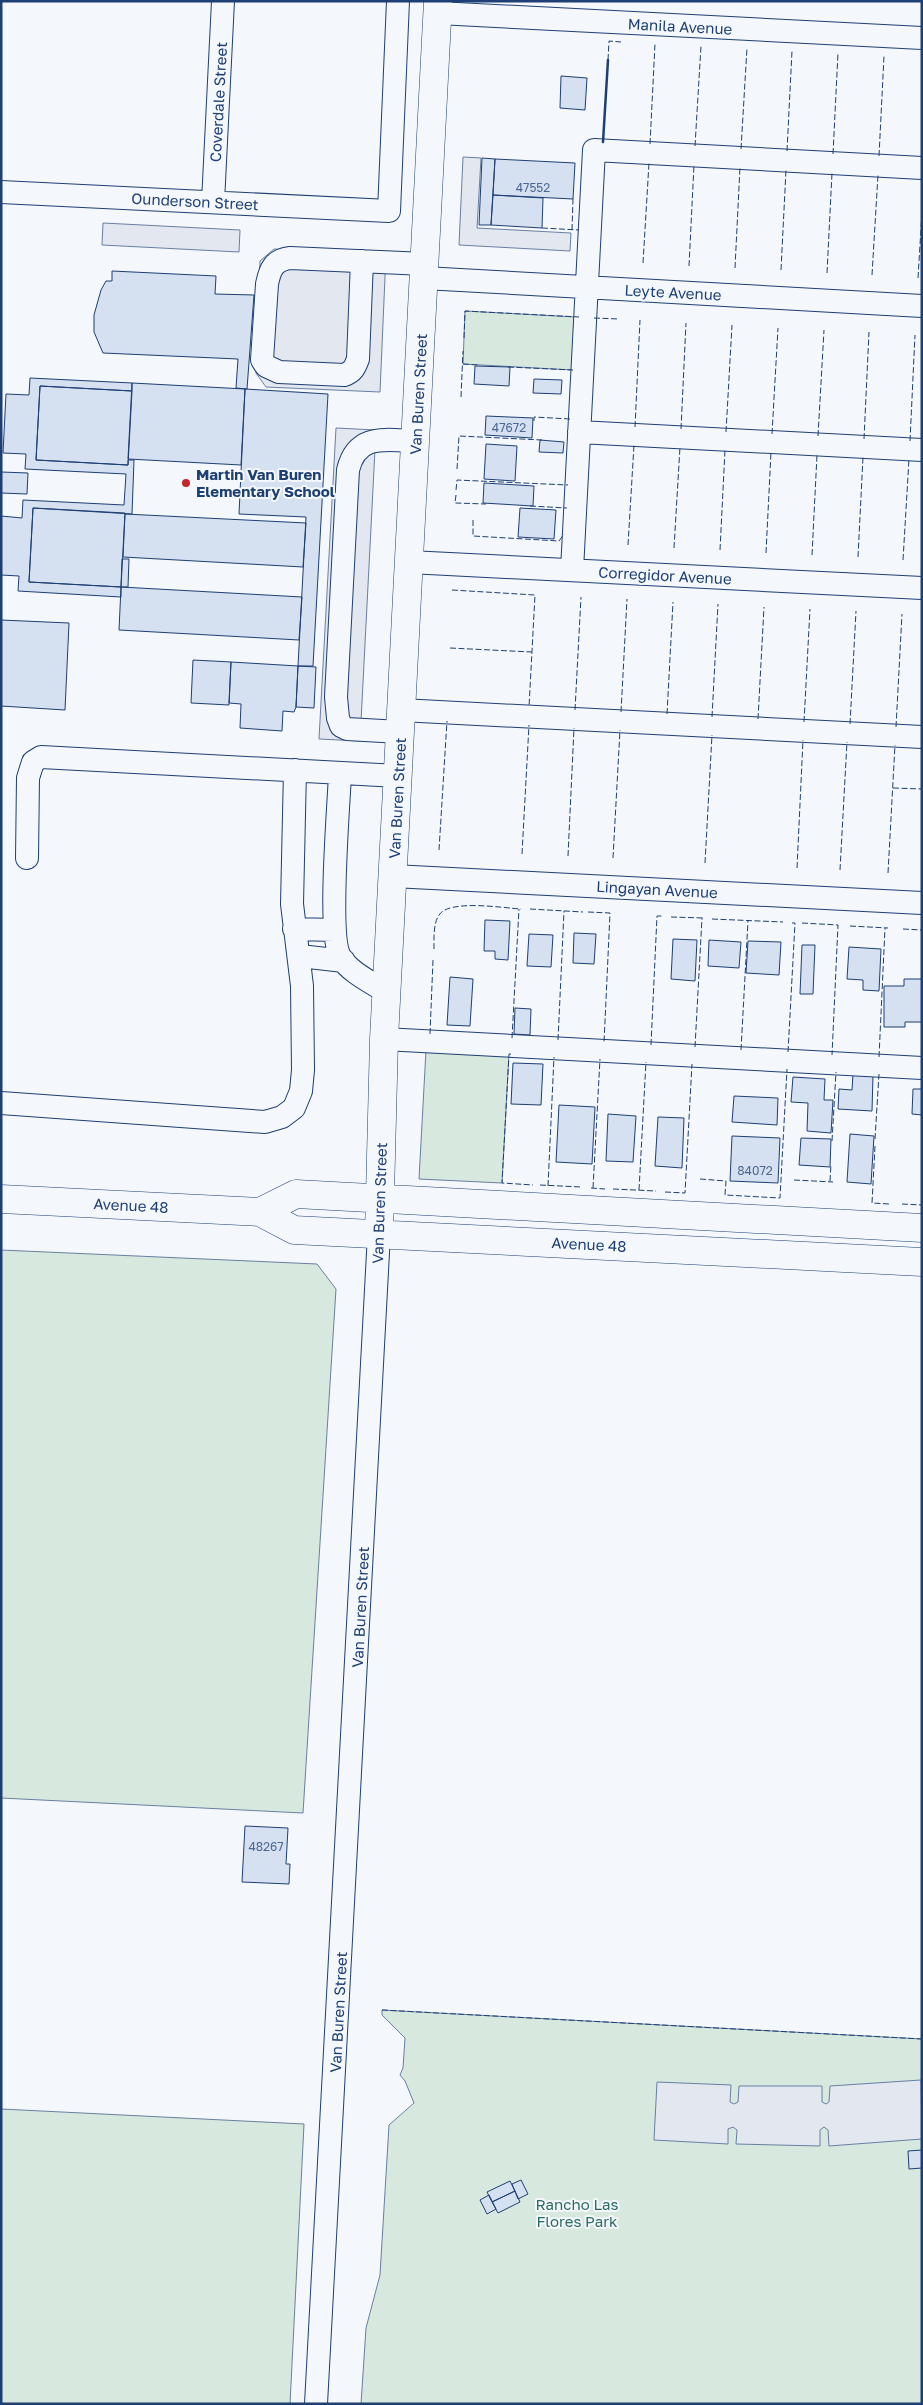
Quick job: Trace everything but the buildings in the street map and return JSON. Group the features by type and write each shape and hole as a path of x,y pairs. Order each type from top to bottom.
{"main road":[{"name":"Van Buren Street","path":"379,1234 386,992 438,7"},
{"name":"Avenue 48","path":"260,1212 296,1194 922,1228"},
{"name":"Avenue 48","path":"1,1199 260,1212 294,1230 922,1262"}],"street":[{"name":"Coverdale Street","path":"214,202 223,1"},
{"name":"Ounderson Street","path":"1,192 389,211 398,1"},
{"name":"Manila Avenue","path":"438,7 575,11 922,38"},
{"path":"572,570 594,150 922,168"},
{"name":"Leyte Avenue","path":"362,261 358,359 355,367 344,375 279,372 266,366 262,360 266,293 269,272 274,264 281,259 362,261 424,271 587,287 922,306"},
{"path":"579,432 922,450"},
{"path":"415,441 373,440 362,445 350,460 336,697 338,718 341,726 348,729 401,721 922,737"},
{"name":"Corregidor Avenue","path":"409,562 922,588"},
{"path":"27,858 28,778 32,762 41,757 398,776"},
{"path":"1,1102 265,1122 282,1117 294,1108 301,1091 303,1070 300,956 294,929 292,860 295,770"},
{"path":"340,773 335,947 350,968 386,992"},
{"name":"Lingayan Avenue","path":"393,876 922,903"},
{"path":"294,929 334,930"},
{"path":"300,956 344,961"},
{"path":"384,1039 922,1068"},
{"name":"Van Buren Street","path":"316,2404 379,1234"}],"green space":[{"path":"465,311 576,317 573,370 463,364"},
{"path":"426,1050 509,1054 502,1183 419,1179"},
{"path":"1,1250 317,1264 336,1289 303,1813 1,1798"},
{"name":"Rancho Las Flores Park","path":"382,2010 922,2039 922,2404 361,2404 366,2328 380,2275 389,2125 414,2103 405,2081 400,2075 403,2068 405,2038 382,2015"},
{"path":"1,2109 304,2124 290,2404 1,2404"}],"shaded area":[{"path":"463,157 481,158 477,228 571,233 570,251 459,245"},
{"path":"103,223 240,230 239,252 102,245"},
{"path":"274,249 386,254 380,392 266,387 256,373 260,261"},
{"path":"336,428 376,430 360,741 319,739"},
{"path":"921,2080 922,2139 829,2146 828,2130 824,2127 820,2130 820,2146 736,2144 737,2130 733,2127 728,2129 728,2144 654,2140 657,2082 731,2085 730,2102 734,2104 738,2102 739,2086 822,2086 822,2102 826,2104 829,2102 830,2086"}],"fence":[{"path":"608,60 609,41 621,42"},
{"path":"650,144 655,44"},
{"path":"695,146 701,46"},
{"path":"741,149 747,48"},
{"path":"787,151 792,51"},
{"path":"833,154 838,53"},
{"path":"879,156 884,56"},
{"path":"643,263 649,163"},
{"path":"689,266 694,165"},
{"path":"735,268 740,167"},
{"path":"781,270 786,170"},
{"path":"827,273 832,173"},
{"path":"872,275 878,175"},
{"path":"572,230 573,199"},
{"path":"918,278 922,212"},
{"path":"542,228 579,230"},
{"path":"464,338 465,311 579,317"},
{"path":"594,318 619,319"},
{"path":"635,427 640,320"},
{"path":"681,429 686,323"},
{"path":"726,432 732,325"},
{"path":"772,434 778,328"},
{"path":"818,436 824,330"},
{"path":"864,439 869,332"},
{"path":"910,441 915,335"},
{"path":"461,397 463,351"},
{"path":"463,364 478,365"},
{"path":"508,367 573,370"},
{"path":"534,421 534,417 570,419 570,417"},
{"path":"457,469 459,436 542,440"},
{"path":"628,545 634,445"},
{"path":"674,548 680,447"},
{"path":"720,550 725,450"},
{"path":"766,553 771,452"},
{"path":"812,555 817,455"},
{"path":"858,557 863,457"},
{"path":"903,560 909,459"},
{"path":"456,490 457,480 568,485"},
{"path":"456,495 455,503 486,504"},
{"path":"530,506 567,508"},
{"path":"473,520 473,536 559,541 564,534"},
{"path":"452,590 535,595 529,707"},
{"path":"575,710 581,597"},
{"path":"621,712 627,599"},
{"path":"667,714 673,602"},
{"path":"712,717 718,604"},
{"path":"758,719 764,607"},
{"path":"804,722 810,609"},
{"path":"850,724 856,611"},
{"path":"896,727 902,614"},
{"path":"450,648 532,652"},
{"path":"439,850 447,721"},
{"path":"522,854 529,725"},
{"path":"568,856 574,728"},
{"path":"613,858 620,730"},
{"path":"705,863 712,735"},
{"path":"797,868 803,740"},
{"path":"840,870 847,742"},
{"path":"888,873 895,745"},
{"path":"893,788 922,789"},
{"path":"434,949 436,923 439,915 445,910 465,906 521,909"},
{"path":"512,1038 519,909"},
{"path":"530,909 583,912"},
{"path":"558,1040 564,911"},
{"path":"588,912 610,913 604,1043"},
{"path":"651,1045 657,916 662,916"},
{"path":"671,917 704,918"},
{"path":"695,1047 702,918"},
{"path":"712,919 783,922"},
{"path":"741,1050 748,921"},
{"path":"788,1052 795,923 792,923"},
{"path":"802,923 838,925 832,1055"},
{"path":"850,926 888,928"},
{"path":"879,1057 885,928"},
{"path":"903,929 922,930"},
{"path":"430,1034 433,960"},
{"path":"511,1054 509,1054 502,1183 533,1185"},
{"path":"548,1186 554,1057"},
{"path":"593,1188 600,1059"},
{"path":"639,1190 646,1062"},
{"path":"665,1192 685,1193 692,1064"},
{"path":"700,1179 726,1181 725,1195 780,1198 787,1069"},
{"path":"832,1141 836,1072"},
{"path":"875,1139 879,1074"},
{"path":"875,1146 872,1203 889,1204"},
{"path":"830,1181 831,1164"},
{"path":"794,1180 833,1182"},
{"path":"540,1185 581,1187"},
{"path":"591,1188 605,1189"},
{"path":"613,1189 656,1191"},
{"path":"902,1204 922,1205"},
{"path":"382,2010 922,2039"}],"wall":[{"path":"603,142 608,60"}],"place":[{"name":"Martin Van Buren Elementary School","path":"186,483"}]}
